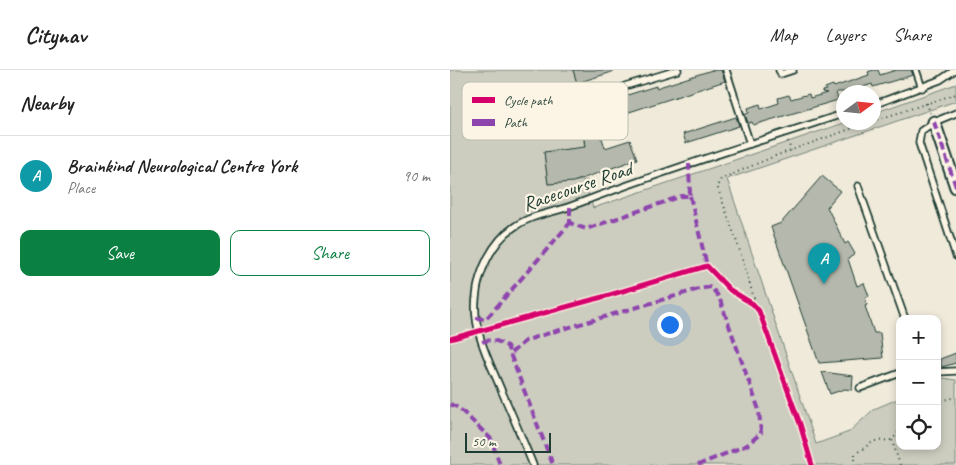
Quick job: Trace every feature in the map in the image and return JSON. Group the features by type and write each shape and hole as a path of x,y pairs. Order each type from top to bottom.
{"street":[{"path":"934,122 956,187"}],"lane":[{"path":"628,85 678,70"},
{"path":"726,70 750,144"},
{"path":"779,70 781,74 793,70"},
{"path":"916,70 922,88"},
{"path":"881,103 940,80 954,70"},
{"path":"956,114 934,122 921,131 919,143 956,256"},
{"name":"Racecourse Road","path":"534,465 486,353 477,325 476,298 481,273 498,241 514,227 531,218 570,207 689,164 836,117"},
{"path":"858,186 904,315"},
{"path":"941,372 956,371"},
{"path":"860,388 896,374"}],"path":[{"path":"881,119 956,94"},
{"path":"927,103 929,110"},
{"path":"761,316 718,186 721,179 774,156 847,130"},
{"path":"745,300 757,308"},
{"path":"941,401 956,396"},
{"path":"855,465 855,454 874,441 892,440 896,435"},
{"path":"892,440 900,465"}],"shaded area":[{"path":"450,70 573,70 577,82 462,82 462,140 584,140 586,158 570,149 544,152 548,184 587,180 588,193 593,208 836,126 836,130 871,130 727,179 816,444 849,432 874,409 896,400 896,450 941,450 941,379 943,378 956,380 956,465 450,465"},
{"path":"956,84 956,101 881,127 881,111"}],"building":[{"path":"573,70 612,70 612,72 577,82"},
{"path":"712,70 721,70 725,81 628,112 628,95 656,86 656,88"},
{"path":"878,70 880,75 896,70 911,70 913,75 880,85 840,85 869,75 868,72"},
{"path":"833,85 836,86 836,101 753,125 752,122 748,123 745,114 749,113 748,108 760,104 761,109 779,103 778,98 789,95 791,99 809,94 810,98 827,93 822,92 826,90 825,88"},
{"path":"736,117 739,126 686,143 683,134"},
{"path":"584,140 603,140 605,148 630,140 637,159 573,182 548,184 544,152 585,147"},
{"path":"822,176 840,191 827,207 845,244 848,242 855,254 848,259 857,286 864,283 869,296 865,298 867,305 865,306 874,333 880,333 883,358 819,363 771,227 781,223"},
{"path":"956,353 956,363 942,367 941,359"},
{"path":"822,372 853,376 852,390 845,389 830,394"}],"marked path":[{"path":"934,122 956,187"},
{"path":"570,207 570,223 586,229 682,196 690,196 689,164"},
{"path":"690,196 707,266"},
{"path":"476,318 486,319 570,223"},
{"path":"511,353 525,341 536,337 711,287 719,297 759,410 761,433 747,445 698,465"},
{"path":"482,342 489,340 507,346 553,465"},
{"path":"450,404 459,408 491,439 500,465"}],"cycle path":[{"path":"450,339 707,266 730,290 753,304 759,311 800,424 812,465"}],"place":[{"name":"Brainkind Neurological Centre York","path":"824,284"}]}
